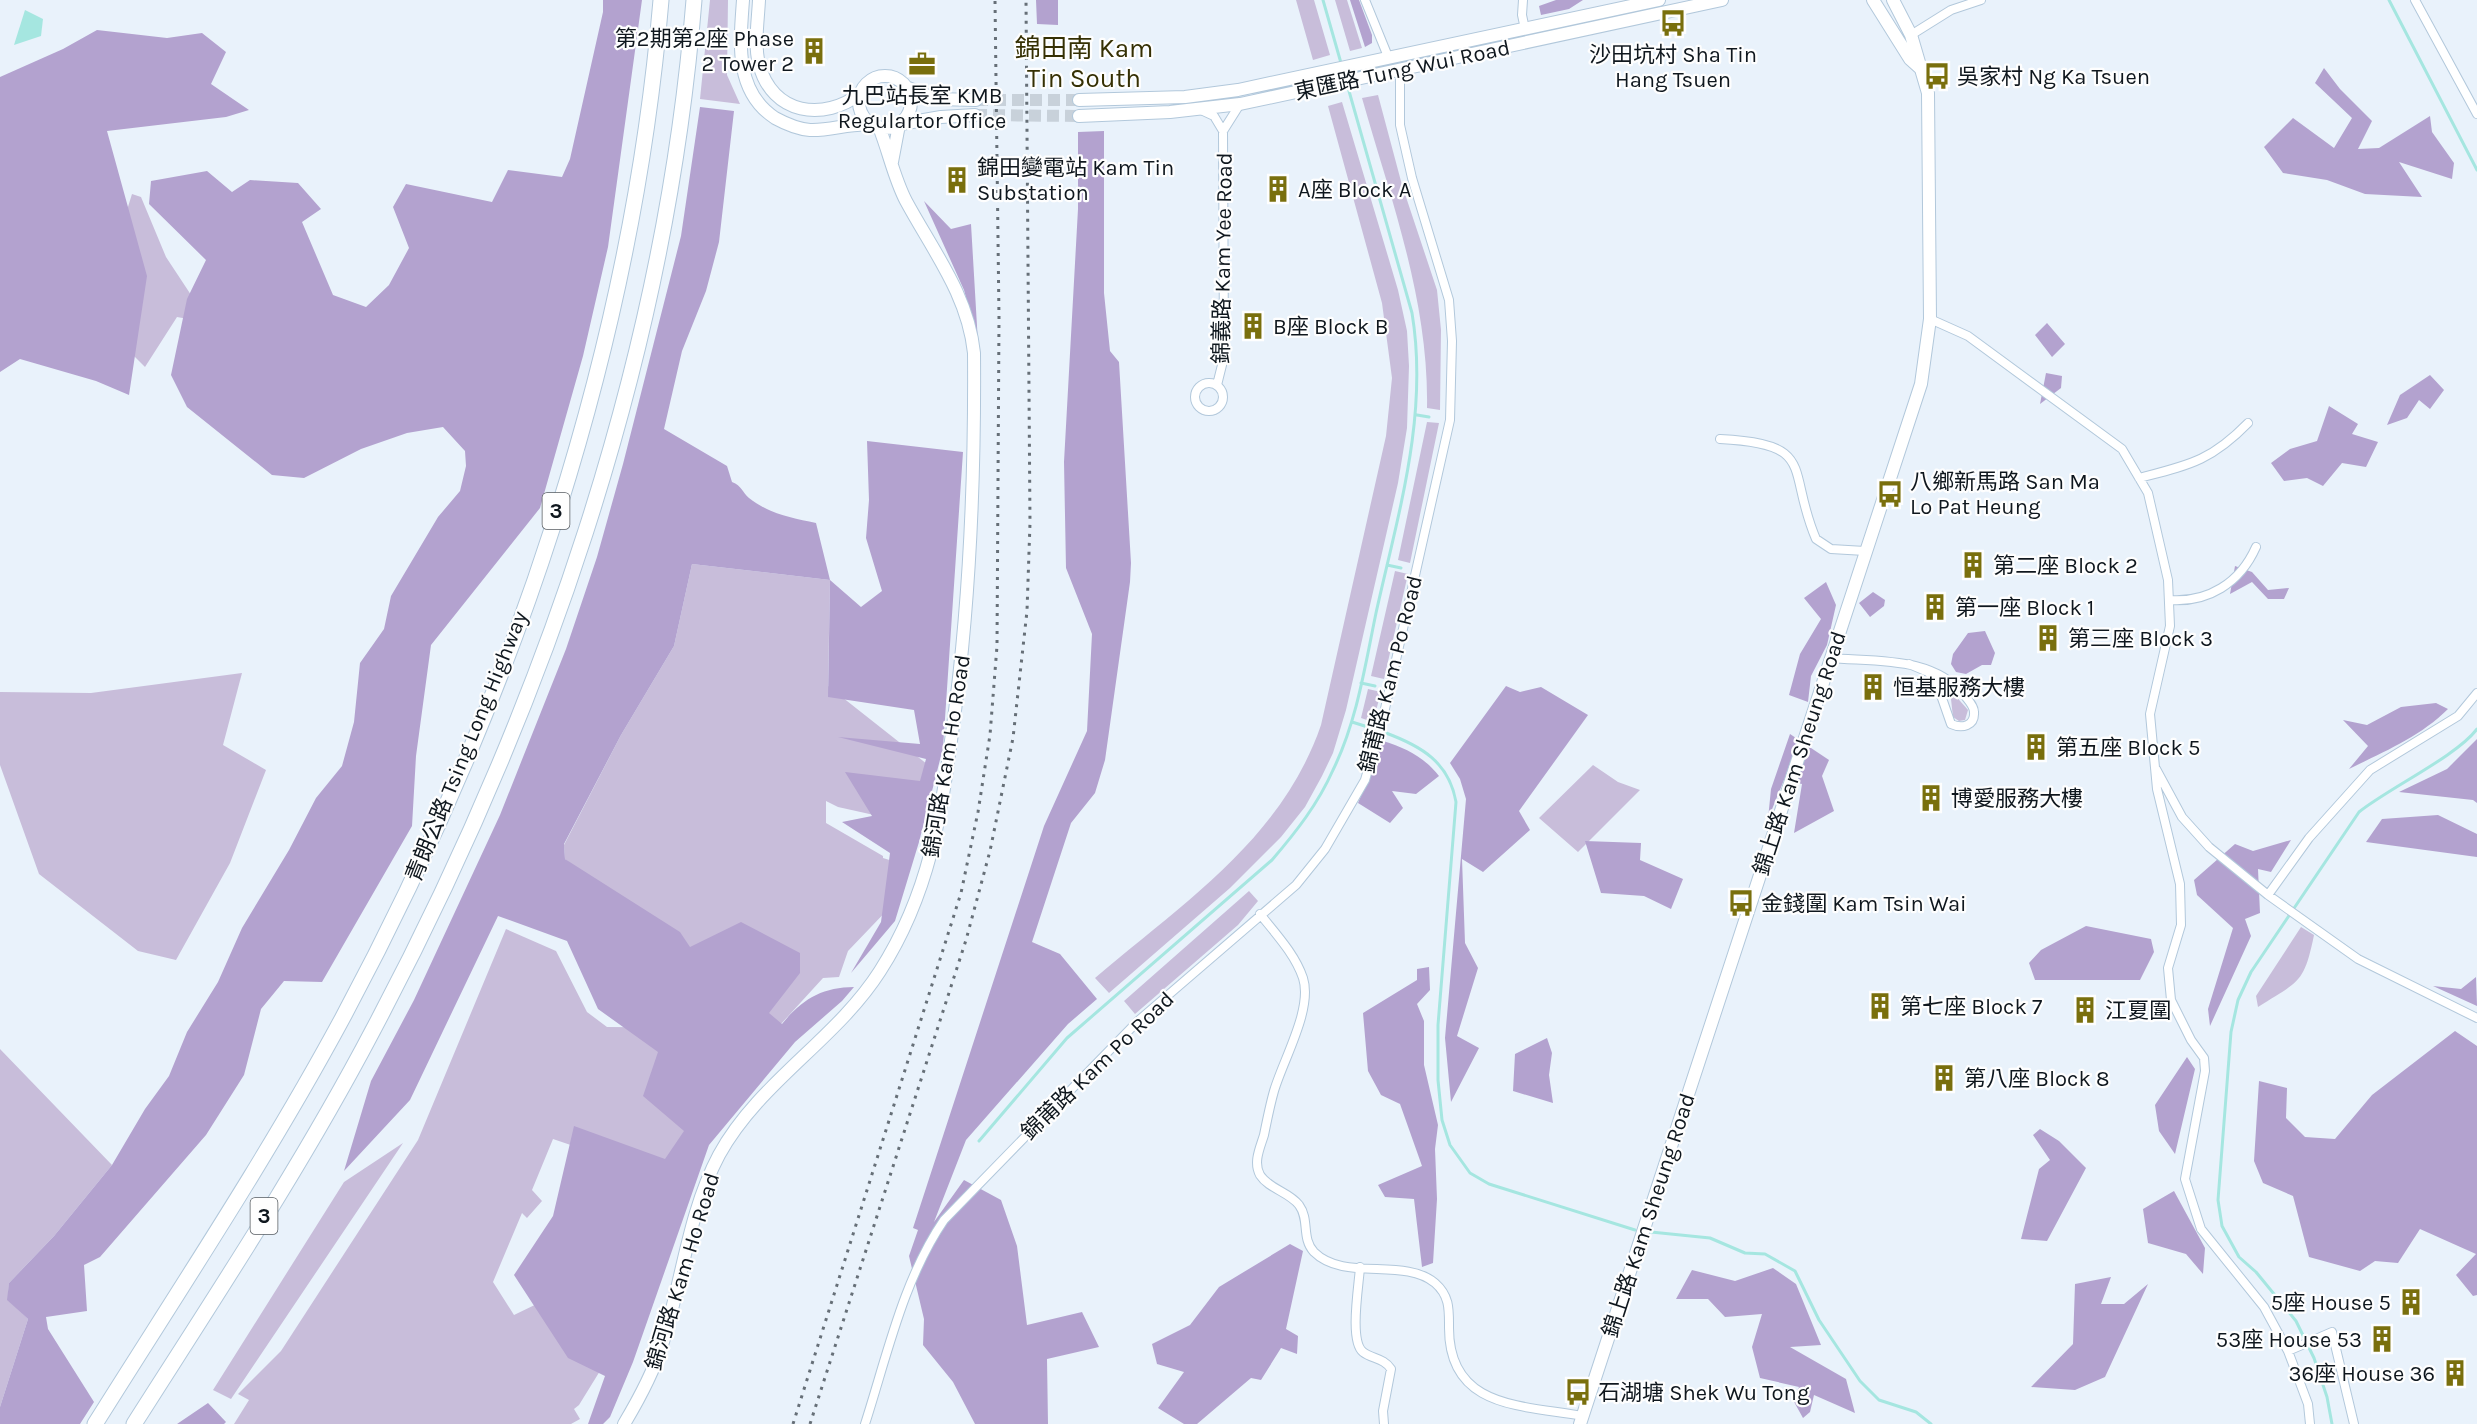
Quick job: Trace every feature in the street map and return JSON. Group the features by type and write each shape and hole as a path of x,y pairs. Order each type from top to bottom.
{"highway":[{"name":"青朗公路 Tsing Long Highway","path":"95,1424 268,1148 315,1066 404,897 473,741 536,574 566,481 599,361 620,276 639,170 652,84 661,0"},
{"name":"青朗公路 Tsing Long Highway","path":"134,1424 300,1159 347,1079 440,898 504,753 568,581 629,379 651,290 676,154 694,0"}],"main road":[{"path":"743,0 742,68 752,93 764,109 782,122 802,129 900,125 941,117 975,115"},
{"path":"759,0 757,42 759,65 768,84 780,99 797,109 820,111 837,107 861,93 867,84 880,77 893,78 906,87 936,99 976,100"},
{"name":"東匯路 Tung Wui Road","path":"1079,100 1203,96 1389,59 1659,0"},
{"name":"東匯路 Tung Wui Road","path":"1079,116 1201,110 1240,104 1722,0"},
{"name":"錦上路 Kam Sheung Road","path":"1873,0 1910,58 1921,69"},
{"name":"錦上路 Kam Sheung Road","path":"1581,1420 1920,384 1930,319 1928,93 1911,35 1893,0"},
{"path":"892,162 900,125 911,104 906,87"},
{"path":"861,93 862,114 877,126"},
{"name":"錦河路 Kam Ho Road","path":"624,1424 647,1383 660,1352 700,1204 718,1158 754,1106 835,1026 881,969 920,888 937,835 968,605 974,353 972,339 956,288 934,246 907,203 877,126"}],"street":[{"path":"1365,0 1389,59"},
{"path":"1523,0 1522,15 1525,29"},
{"path":"1911,35 1951,10 1981,0"},
{"path":"2415,0 2477,114"},
{"name":"錦莆路 Kam Po Road","path":"865,1424 911,1281 926,1248 948,1215 1138,1021 1296,885 1312,867 1350,809 1365,780 1384,714 1450,420 1452,341 1449,300 1412,178 1400,125 1395,71"},
{"name":"錦義路 Kam Yee Road","path":"1223,131 1240,104"},
{"name":"錦義路 Kam Yee Road","path":"1201,110 1214,116 1223,131 1224,357 1217,385"},
{"path":"1930,319 1968,336 2122,448 2151,504 2168,580 2169,600 2170,626 2150,714 2157,789 2180,884 2181,926 2168,968 2171,1000 2191,1040 2204,1058 2205,1071 2185,1179 2200,1229 2264,1307 2288,1351 2308,1404 2310,1424"},
{"path":"2139,478 2201,461 2217,452 2248,423"},
{"path":"1720,439 1755,441 1785,452 1799,474 1816,539 1831,549 1865,551"},
{"path":"2169,600 2187,601 2203,598 2230,583 2242,572 2256,547"},
{"path":"1830,658 1909,664 1936,672 1955,685 1973,708 1973,720 1969,725 1957,727 1951,724 1936,681 1928,672 1909,664"},
{"path":"2268,895 2309,838 2370,770 2458,716 2477,693"},
{"path":"2156,769 2182,817 2209,847 2268,895 2358,959 2477,1018"},
{"path":"1260,914 1291,954 1305,988 1302,1015 1274,1091 1257,1167 1265,1180 1298,1204 1305,1220 1306,1240 1315,1253 1333,1264 1420,1275 1435,1283 1449,1305 1449,1347 1455,1366 1465,1383 1476,1391 1504,1402 1581,1420"},
{"path":"1360,1268 1355,1339 1360,1350 1386,1363 1391,1369 1383,1411 1384,1424"},
{"path":"2288,1351 2332,1332 2354,1424"}],"shaded area":[{"path":"603,0 642,0 608,247 583,356 540,508 431,645 416,756 412,826 322,982 284,981 261,1009 244,1075 206,1135 100,1257 84,1265 87,1311 46,1317 48,1329 94,1402 80,1424 0,1424 0,1407 28,1319 7,1300 9,1283 54,1236 112,1165 145,1109 169,1076 187,1032 218,982 242,928 289,850 316,798 342,766 354,722 360,663 384,629 391,596 438,517 460,491 466,466 465,451 443,427 407,433 361,449 304,478 272,475 187,407 171,375 187,299 206,260 149,204 151,181 207,171 232,192 250,180 298,183 321,209 302,222 333,295 366,307 389,285 409,248 393,207 406,184 492,202 508,170 562,177 570,159 603,12"},
{"path":"710,0 728,0 727,75 740,104 700,99"},
{"path":"1036,0 1058,0 1058,25 1037,24"},
{"path":"1296,0 1314,0 1330,55 1313,60"},
{"path":"1335,0 1347,0 1362,48 1350,51"},
{"path":"1350,0 1359,0 1372,35 1372,43 1365,47"},
{"path":"1556,0 1583,0 1569,9 1541,15 1539,6"},
{"path":"25,10 43,19 41,36 14,45"},
{"path":"97,30 167,38 202,33 226,52 211,84 249,110 226,117 107,131 147,276 129,395 96,381 20,359 0,372 0,77 63,49"},
{"path":"2324,68 2340,89 2372,121 2358,149 2379,148 2430,116 2432,132 2454,163 2452,179 2399,162 2422,197 2365,194 2327,180 2283,173 2264,147 2293,118 2334,148 2352,118 2315,83"},
{"path":"1378,95 1402,185 1437,290 1441,330 1440,410 1427,408 1426,368 1415,290 1396,213 1362,98"},
{"path":"1342,102 1398,290 1407,331 1409,366 1407,428 1398,483 1346,710 1333,753 1322,776 1305,807 1281,837 1230,888 1109,993 1095,978 1195,895 1256,835 1282,802 1304,766 1321,725 1386,436 1392,378 1382,303 1328,106"},
{"path":"700,107 734,111 719,242 706,291 682,351 664,429 727,466 732,482 765,508 781,515 816,523 830,580 692,564 674,646 621,735 564,844 565,859 680,932 690,947 741,922 800,953 800,973 769,1013 782,1024 797,1008 813,996 832,989 854,987 842,1001 795,1042 709,1145 633,1362 610,1417 603,1424 588,1424 605,1376 568,1358 514,1275 553,1216 574,1126 665,1159 684,1131 643,1096 658,1052 598,1009 567,941 498,916 410,1100 344,1171 371,1081 414,1000 500,815 566,649 597,557 681,236"},
{"path":"1104,131 1104,293 1110,351 1119,362 1131,563 1130,582 1105,760 1095,793 1071,823 1032,942 1060,954 1097,999 1068,1024 966,1140 934,1222 964,1180 1001,1200 1017,1246 1027,1325 1082,1312 1099,1347 1047,1359 1048,1424 975,1424 953,1382 923,1345 924,1319 909,1256 918,1230 913,1228 1044,826 1087,731 1092,634 1066,568 1064,462 1078,209 1078,132"},
{"path":"132,194 141,197 166,257 197,304 249,330 177,317 145,367 94,316"},
{"path":"924,201 951,229 971,224 978,343 964,290"},
{"path":"2047,323 2065,344 2052,357 2035,335"},
{"path":"2046,373 2062,376 2061,388 2040,404"},
{"path":"2430,375 2444,390 2430,409 2419,400 2407,418 2387,425 2400,395"},
{"path":"2329,406 2358,424 2352,434 2378,442 2366,467 2342,463 2323,486 2307,478 2284,481 2271,463 2290,449 2317,441"},
{"path":"1427,422 1439,423 1410,563 1398,560"},
{"path":"867,441 963,452 943,748 919,842 895,921 851,973 881,922 890,853 842,822 872,816 845,772 920,781 926,759 838,737 920,744 914,710 828,697 830,580 861,607 882,591 866,538 869,500"},
{"path":"692,564 830,580 828,686 932,768 910,823 838,807 826,801 826,823 883,858 899,863 893,904 848,951 839,977 823,978 770,1036 565,859 564,845 621,735 674,646"},
{"path":"2235,566 2252,572 2268,590 2289,588 2284,599 2268,599 2252,582 2230,594"},
{"path":"1395,571 1408,574 1384,679 1371,676"},
{"path":"1826,582 1836,605 1827,645 1811,676 1808,702 1789,695 1800,654 1821,619 1804,598"},
{"path":"1873,592 1885,600 1884,606 1870,617 1859,603"},
{"path":"1985,631 1995,653 1991,665 1982,665 1966,674 1956,672 1951,664 1953,654 1968,633"},
{"path":"242,673 223,745 266,770 230,863 176,960 138,951 39,874 0,765 0,692 91,693"},
{"path":"1946,685 1968,710 1965,720 1959,721 1953,717 1951,699"},
{"path":"1506,686 1520,692 1541,687 1588,715 1519,811 1530,830 1483,872 1462,859 1465,943 1478,968 1457,1036 1479,1048 1451,1102 1445,1038 1466,799 1460,779 1450,763"},
{"path":"1368,689 1381,692 1373,722 1361,718"},
{"path":"2436,703 2448,709 2426,728 2349,769 2368,746 2343,720 2367,725 2401,707"},
{"path":"1790,734 1829,760 1822,776 1834,811 1794,833 1802,784 1784,780 1768,819 1771,789"},
{"path":"2477,739 2477,803 2473,800 2399,792 2447,769"},
{"path":"1383,741 1414,754 1439,776 1416,794 1392,791 1403,808 1390,823 1358,803"},
{"path":"1593,765 1618,782 1640,790 1578,852 1539,818"},
{"path":"2438,815 2477,834 2477,857 2366,842 2382,819"},
{"path":"2291,840 2271,872 2258,869 2260,913 2245,919 2251,936 2210,1026 2208,1009 2233,928 2197,895 2194,880 2235,844 2253,851"},
{"path":"1585,841 1641,843 1640,860 1683,879 1671,909 1644,896 1601,893"},
{"path":"1249,891 1258,901 1238,925 1135,1014 1124,1001"},
{"path":"2086,926 2151,939 2154,952 2140,980 2035,980 2029,963 2041,950"},
{"path":"2301,927 2314,935 2303,972 2291,986 2258,1007 2256,996"},
{"path":"506,929 556,951 587,1012 607,1027 750,1028 659,1175 553,1139 532,1190 542,1201 527,1218 522,1213 493,1282 514,1315 545,1300 624,1332 579,1405 574,1409 580,1419 571,1424 234,1424 249,1400 238,1394 281,1351 418,1140"},
{"path":"1429,967 1430,990 1417,1004 1424,1021 1424,1065 1438,1125 1435,1149 1437,1199 1433,1263 1422,1267 1414,1199 1385,1197 1378,1185 1422,1166 1400,1104 1381,1095 1368,1071 1363,1013 1417,980 1417,969"},
{"path":"2476,977 2477,1006 2433,986 2461,989"},
{"path":"2455,1031 2477,1046 2477,1295 2473,1296 2456,1275 2476,1254 2420,1229 2398,1263 2375,1261 2360,1271 2309,1257 2293,1196 2263,1183 2254,1161 2259,1081 2287,1088 2286,1118 2305,1137 2335,1139 2372,1095"},
{"path":"1547,1038 1552,1053 1549,1075 1553,1103 1513,1091 1515,1054"},
{"path":"0,1049 112,1165 54,1236 9,1283 8,1300 28,1319 0,1407"},
{"path":"2187,1057 2195,1069 2175,1154 2159,1131 2155,1105"},
{"path":"2040,1129 2059,1141 2086,1168 2047,1241 2021,1239 2039,1169 2050,1160 2033,1135"},
{"path":"403,1143 231,1399 213,1390 344,1182"},
{"path":"2174,1191 2205,1248 2203,1274 2186,1254 2148,1243 2143,1209"},
{"path":"1290,1244 1303,1251 1286,1329 1298,1336 1297,1354 1281,1348 1261,1380 1251,1378 1197,1424 1184,1424 1158,1408 1184,1372 1157,1364 1152,1344 1190,1325 1219,1287"},
{"path":"1773,1268 1796,1284 1821,1345 1790,1347 1846,1379 1855,1413 1814,1395 1810,1412 1803,1418 1793,1400 1799,1387 1760,1378 1752,1347 1762,1314 1725,1317 1708,1299 1676,1299 1692,1270 1735,1281"},
{"path":"2111,1277 2101,1304 2124,1304 2148,1284 2105,1377 2075,1390 2031,1387 2073,1344 2075,1284"},
{"path":"208,1403 226,1422 224,1424 177,1424"}],"waterway":[{"path":"1323,0 1341,63"},
{"path":"2389,0 2477,170"},
{"path":"979,1141 1067,1038 1272,860 1298,828 1321,794 1348,732 1359,693 1402,501 1414,427 1417,389 1412,313 1347,84"},
{"path":"1417,415 1429,417"},
{"path":"1387,565 1401,568"},
{"path":"1361,683 1375,686"},
{"path":"1352,722 1371,728"},
{"path":"2332,1424 2327,1397 2314,1358 2296,1321 2256,1272 2239,1257 2222,1226 2218,1200 2231,1032 2238,1000 2251,972 2359,812 2439,761 2477,729"},
{"path":"1386,733 1411,744 1432,757 1447,776 1456,802 1438,1025 1438,1080 1442,1120 1450,1145 1470,1173 1489,1184 1635,1230"},
{"path":"1651,1232 1710,1238 1745,1253 1765,1254 1795,1271 1819,1320 1860,1381 1879,1400 1916,1412 1931,1424"}],"tunnel":[{"path":"976,100 1079,100"},
{"path":"975,115 1079,116"}],"railway":[{"path":"793,1424 961,893 978,812 990,735 997,646 999,318 995,0"},
{"path":"810,1424 966,940 990,851 1013,738 1027,611 1030,523 1026,0"}],"place":[{"name":"沙田坑村 Sha Tin Hang Tsuen","path":"1673,23"},
{"name":"第2期第2座 Phase 2 Tower 2","path":"814,51"},
{"name":"九巴站長室 KMB Regulartor Office","path":"922,64"},
{"name":"吳家村 Ng Ka Tsuen","path":"1937,76"},
{"name":"錦田變電站 Kam Tin Substation","path":"957,180"},
{"name":"A座 Block A","path":"1278,189"},
{"name":"B座 Block B","path":"1253,326"},
{"name":"八鄉新馬路 San Ma Lo Pat Heung","path":"1890,494"},
{"name":"第二座 Block 2","path":"1973,565"},
{"name":"第一座 Block 1","path":"1935,607"},
{"name":"第三座 Block 3","path":"2048,638"},
{"name":"恒基服務大樓","path":"1873,687"},
{"name":"第五座 Block 5","path":"2036,747"},
{"name":"博愛服務大樓","path":"1931,798"},
{"name":"金錢圍 Kam Tsin Wai","path":"1741,903"},
{"name":"第七座 Block 7","path":"1880,1006"},
{"name":"江夏圍","path":"2085,1010"},
{"name":"第八座 Block 8","path":"1944,1078"},
{"name":"5座 House 5","path":"2411,1302"},
{"name":"53座 House 53","path":"2382,1339"},
{"name":"36座 House 36","path":"2455,1373"},
{"name":"石湖塘 Shek Wu Tong","path":"1578,1392"}],"district":[{"name":"錦田南 Kam Tin South","path":"1084,63"}]}
